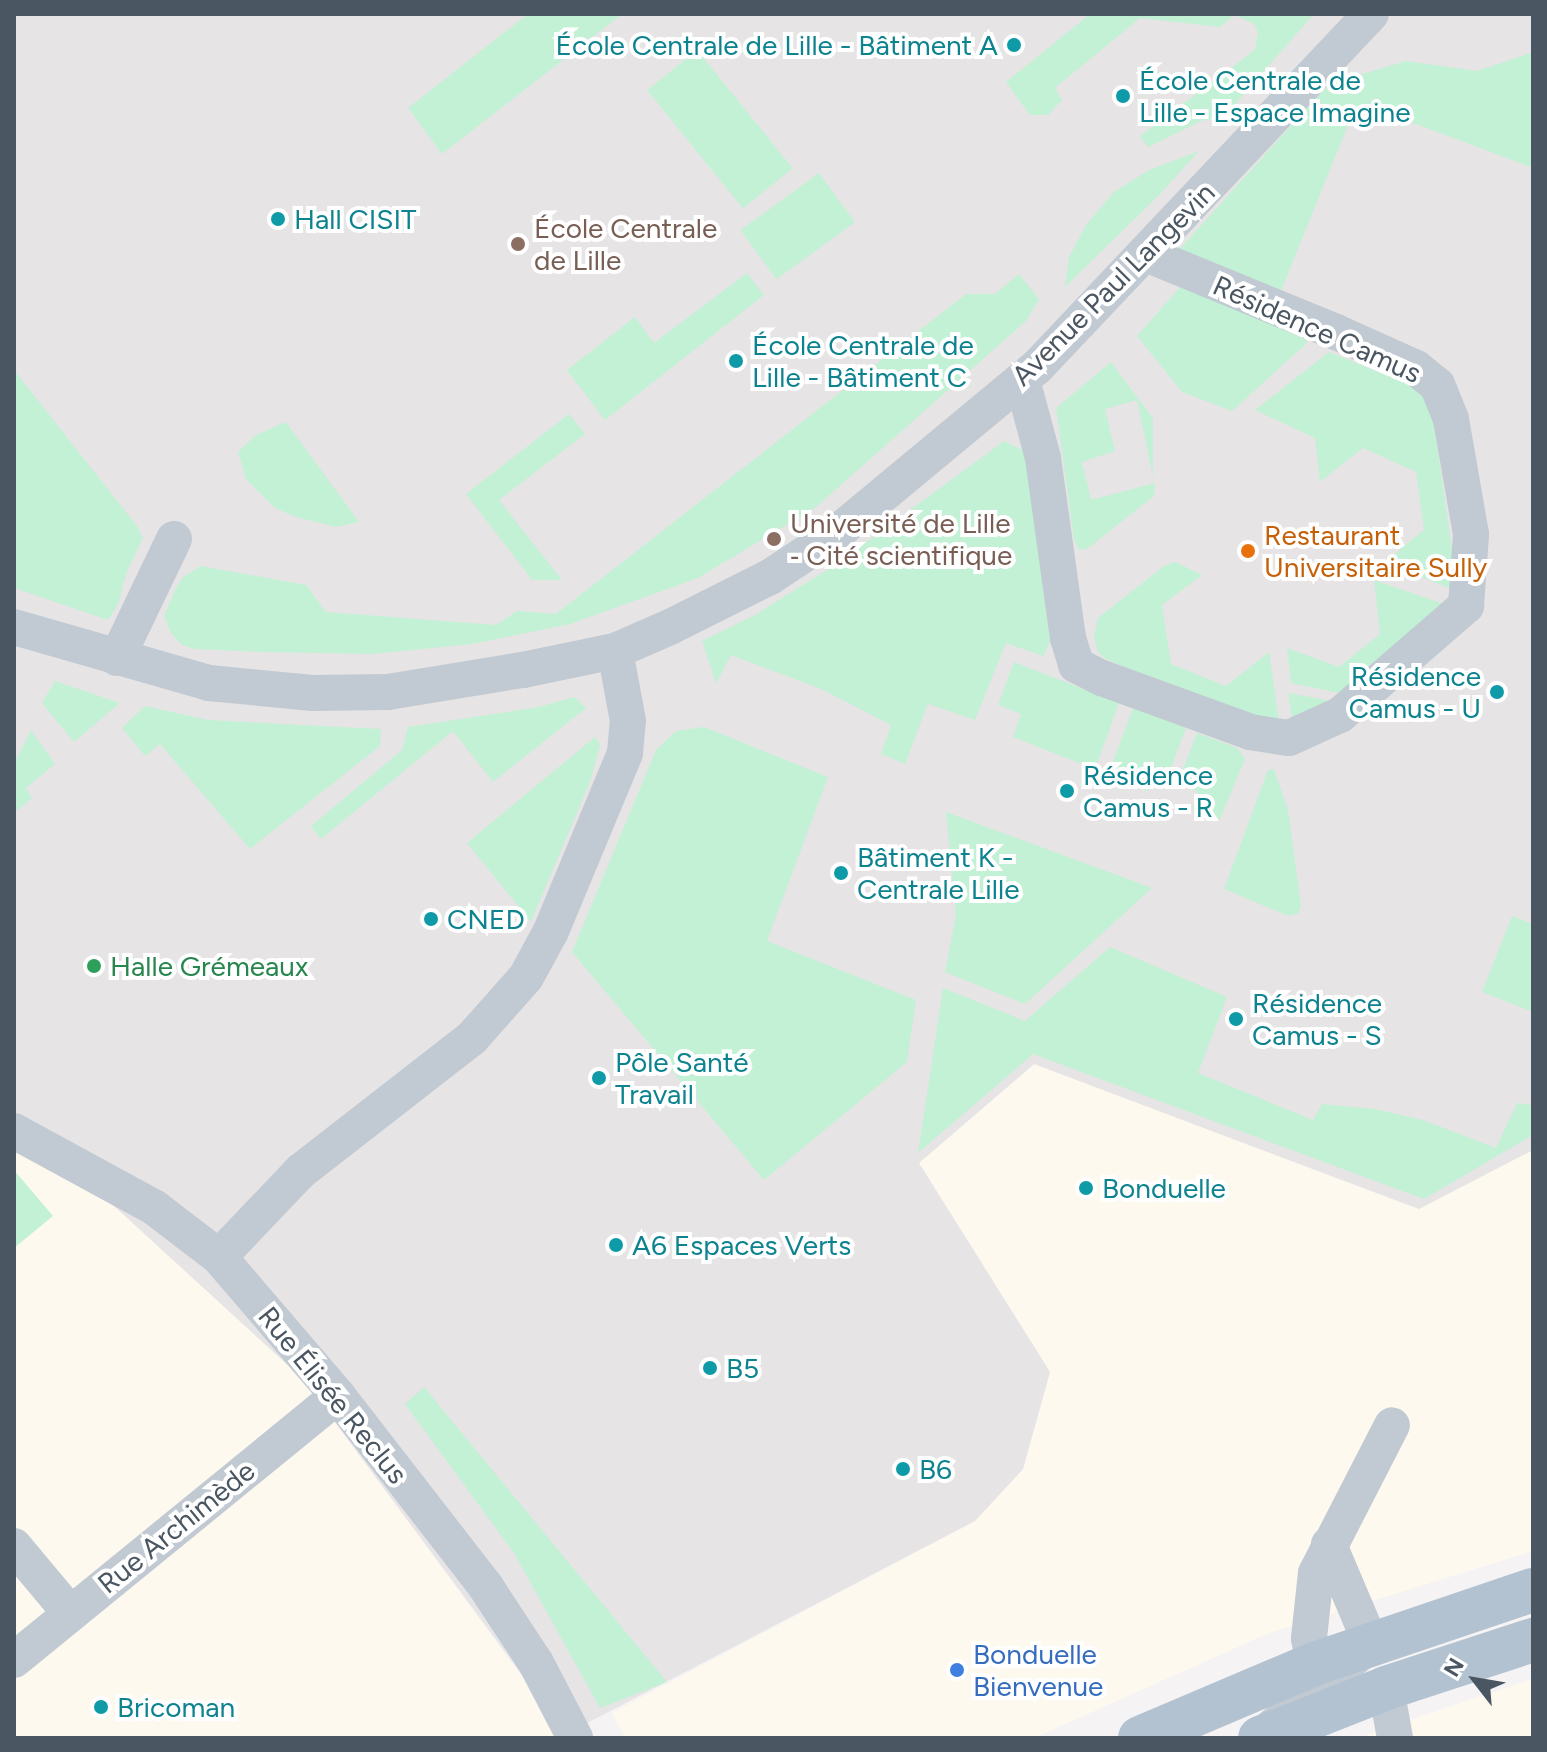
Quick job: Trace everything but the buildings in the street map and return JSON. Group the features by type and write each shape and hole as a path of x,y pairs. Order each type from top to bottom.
{"main road":[{"path":"1140,1738 1314,1664 1533,1590"},
{"path":"1259,1738 1386,1688 1533,1640"}],"street":[{"name":"Avenue Paul Langevin","path":"14,627 234,688 388,692 615,651 730,599 826,539 1022,380 1146,254 1371,14"},
{"name":"Résidence Camus","path":"1022,380 1043,458 1068,638 1076,665 1102,678 1250,732 1289,738 1340,715 1466,606 1471,534 1451,419 1437,385 1416,368 1146,254"},
{"path":"117,658 174,539"},
{"path":"219,1257 301,1171 472,1038 526,977 551,931 627,745 628,721 615,651"},
{"name":"Rue Élisée Reclus","path":"14,1131 155,1208 219,1257 338,1396 486,1587 536,1663 575,1738"},
{"name":"Rue Archimède","path":"14,1660 338,1396"},
{"path":"1314,1664 1309,1638 1316,1573 1392,1425"},
{"path":"1259,1738 1371,1644 1329,1545"},
{"path":"14,1546 70,1613"},
{"path":"1386,1688 1395,1738"}],"shaded area":[{"name":"Université de Lille ‐ Cité scientifique","path":"14,14 1533,14 1533,1150 1419,1209 1034,1064 919,1163 1050,1372 1023,1469 975,1521 566,1734 303,1379 114,1206 14,1146"},
{"path":"1035,1064 1419,1209 1533,1150 1533,1551 1269,1633 1034,1738 625,1738 612,1713 975,1521 1023,1469 1050,1372 919,1163"},
{"path":"14,1146 114,1206 303,1379 567,1738 14,1738"},
{"path":"1533,1679 1533,1738 1359,1738 1391,1726"}],"green space":[{"path":"528,14 622,14 442,154 408,108"},
{"path":"1090,14 1314,14 1224,117 1201,121 1148,147 1140,136 1255,49 1258,32 1254,24 1234,15 1220,27 1140,18 1055,88 1062,100 1048,115 1030,115 1006,82"},
{"path":"697,50 793,168 743,208 647,90"},
{"path":"1533,52 1533,168 1368,106 1352,115 1281,291 1177,252 1329,84 1406,61 1477,71"},
{"path":"1199,151 1065,287 1069,257 1086,225 1114,192 1149,170"},
{"path":"819,173 855,222 776,279 741,230"},
{"path":"747,273 764,295 605,420 567,370 635,317 654,343"},
{"path":"1019,274 1039,299 1026,321 816,507 698,578 570,624 472,644 373,654 195,649 182,645 171,633 164,616 183,577 201,566 306,585 326,612 496,625 517,611 556,614 966,294 995,294"},
{"path":"1184,283 1307,340 1232,411 1182,392 1137,336"},
{"path":"1329,352 1415,387 1426,396 1432,409 1457,585 1454,590 1385,562 1424,530 1416,472 1363,448 1320,482 1315,438 1255,410"},
{"path":"1111,362 1153,418 1153,477 1137,400 1105,409 1115,451 1082,462 1091,500 1155,483 1154,496 1087,549 1079,550 1074,539 1056,408"},
{"path":"14,370 137,526 143,538 126,574 118,604 108,620 14,588"},
{"path":"569,414 585,434 499,500 562,580 532,580 466,494"},
{"path":"286,422 359,522 336,527 296,517 275,508 246,479 238,452 256,435"},
{"path":"1004,441 1026,452 1054,634 1043,656 1006,643 975,720 928,704 905,764 881,754 891,725 821,689 731,655 716,683 702,641 755,615 838,563"},
{"path":"1175,562 1202,575 1162,605 1171,664 1226,686 1269,652 1279,721 1256,718 1169,687 1106,659 1098,652 1094,636 1098,618 1164,566"},
{"path":"1374,580 1444,604 1344,694 1291,683 1287,648 1339,667 1380,634"},
{"path":"1014,662 1119,703 1095,769 1013,737 1021,714 998,705"},
{"path":"55,681 120,703 74,742 42,703"},
{"path":"1288,693 1331,701 1293,724"},
{"path":"574,697 586,708 493,782 453,731 321,839 311,826 402,750 408,727 539,707"},
{"path":"145,706 208,720 381,729 380,746 250,849 160,744 145,756 122,728"},
{"path":"1133,708 1186,728 1167,778 1154,774 1148,791 1108,775"},
{"path":"704,727 828,777 767,941 916,1000 907,1062 764,1180 572,952 656,750 676,731"},
{"path":"31,730 55,764 26,788 32,798 14,813 14,764"},
{"path":"1197,733 1237,748 1245,759 1220,819 1192,809 1198,792 1178,782"},
{"path":"595,737 600,745 591,779 531,922 467,843"},
{"path":"1274,769 1288,810 1301,905 1299,913 1289,916 1224,889 1268,770"},
{"path":"946,812 1152,888 1025,1004 945,972 956,914"},
{"path":"1512,916 1533,924 1533,1012 1482,992"},
{"path":"1110,947 1227,997 1198,1073 1313,1120 1322,1104 1375,1109 1423,1120 1496,1148 1517,1103 1533,1105 1533,1135 1424,1199 1033,1054 918,1153 943,988 1025,1021"},
{"path":"14,1170 53,1216 14,1248"},
{"path":"424,1387 667,1682 600,1708 514,1553 405,1404"}],"place":[{"name":"École Centrale de Lille - Bâtiment A","path":"1014,45"},
{"name":"École Centrale de Lille - Espace Imagine","path":"1123,96"},
{"name":"Hall CISIT","path":"278,219"},
{"name":"École Centrale de Lille","path":"518,244"},
{"name":"École Centrale de Lille - Bâtiment C","path":"736,361"},
{"name":"Université de Lille ‐ Cité scientifique","path":"774,539"},
{"name":"Restaurant Universitaire Sully","path":"1248,551"},
{"name":"Résidence Camus - U","path":"1497,692"},
{"name":"Résidence Camus - R","path":"1067,791"},
{"name":"Bâtiment K - Centrale Lille","path":"841,873"},
{"name":"CNED","path":"431,919"},
{"name":"Halle Grémeaux","path":"94,966"},
{"name":"Résidence Camus - S","path":"1236,1019"},
{"name":"Pôle Santé Travail","path":"599,1078"},
{"name":"Bonduelle","path":"1086,1188"},
{"name":"A6 Espaces Verts","path":"616,1245"},
{"name":"B5","path":"710,1368"},
{"name":"B6","path":"903,1469"},
{"name":"Bonduelle Bienvenue","path":"957,1670"},
{"name":"Bricoman","path":"101,1707"}]}
